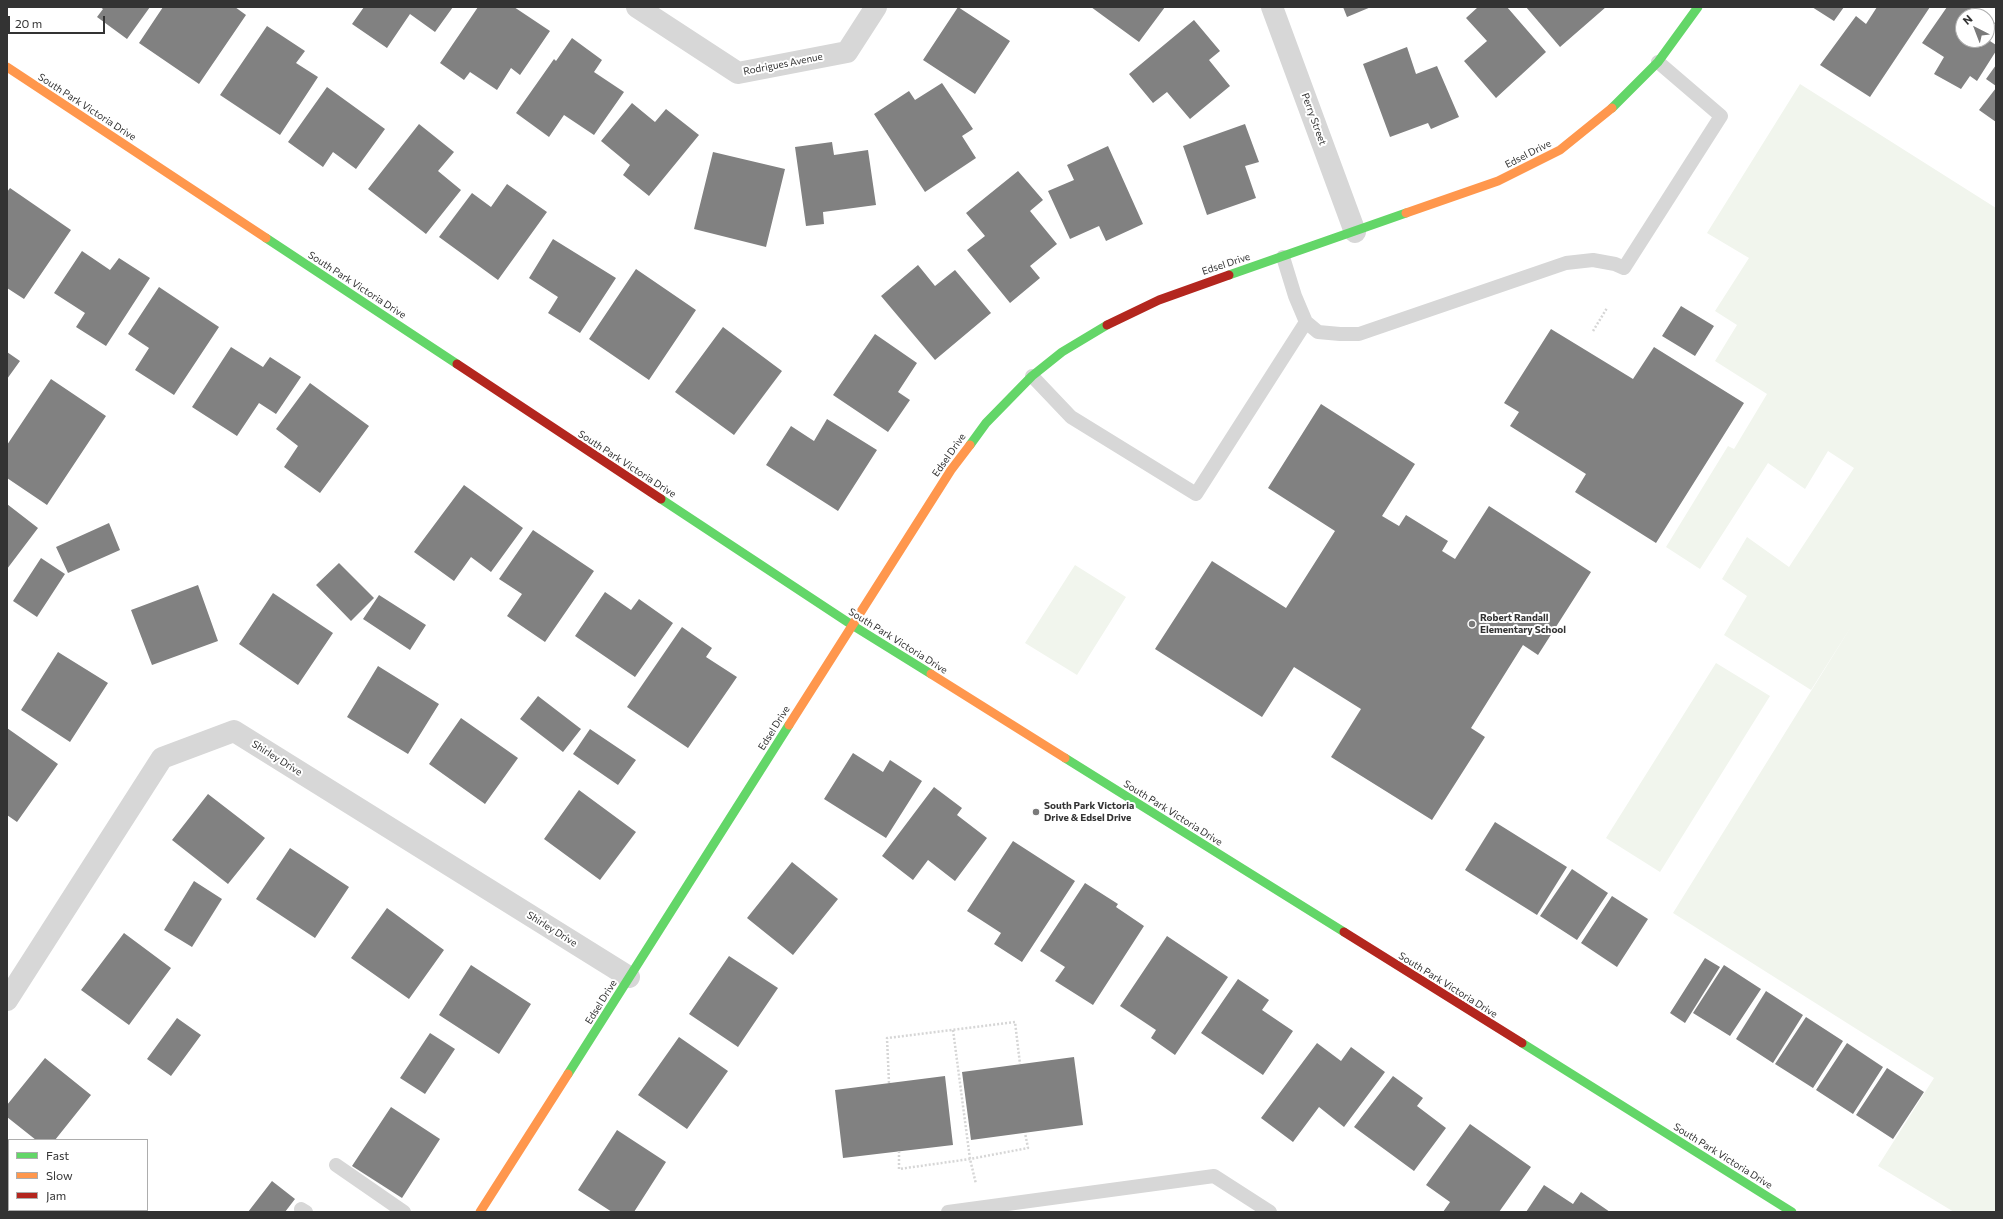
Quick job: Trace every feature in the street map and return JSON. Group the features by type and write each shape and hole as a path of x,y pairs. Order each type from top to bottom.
{"main road":[{"name":"Edsel Drive","path":"480,1212 951,470 986,423 1032,376 1062,352 1102,327 1158,300 1498,181 1560,150 1625,97 1658,62 1683,30 1698,7"},
{"name":"South Park Victoria Drive","path":"7,67 852,625 1792,1212"}],"street":[{"name":"Rodrigues Avenue","path":"637,7 738,73 847,52 876,7"},
{"name":"Perry Street","path":"1272,7 1355,232"},
{"name":"Shirley Drive","path":"7,1000 162,758 234,731 629,978"}],"lane":[{"path":"1283,257 1295,296 1306,322 1318,332 1359,334 1566,263 1593,260 1615,264 1624,268 1720,116 1658,62"},
{"path":"1032,376 1071,417 1196,494 1306,322"},
{"path":"336,1165 404,1212"},
{"path":"948,1212 981,1206 1214,1176 1270,1212"}],"path":[{"path":"1593,331 1607,308"},
{"path":"889,1083 887,1038 1015,1022 1020,1064"},
{"path":"953,1030 970,1159 981,1206"},
{"path":"899,1151 899,1169 970,1159 1028,1148 1025,1133"}],"shaded area":[{"path":"1800,84 1996,208 1996,1212 1954,1212 1878,1166 1934,1078 1673,913 1854,622 1811,690 1724,635 1747,596 1722,579 1747,537 1789,567 1854,468 1828,451 1805,489 1768,463 1700,569 1666,547 1728,446 1734,449 1767,394 1715,361 1737,325 1715,311 1749,258 1707,233"},
{"path":"1075,565 1126,597 1077,675 1025,643"},
{"path":"1716,663 1770,696 1660,872 1606,838"}],"building":[{"path":"100,7 150,7 127,39 97,17 103,9"},
{"path":"163,7 235,7 246,15 199,84 139,43"},
{"path":"364,7 453,7 435,32 410,14 387,48 352,24"},
{"path":"478,7 514,7 550,31 520,75 511,68 497,90 470,72 464,80 440,63"},
{"path":"958,7 1010,41 975,94 923,60"},
{"path":"1091,7 1165,7 1139,42"},
{"path":"1343,7 1371,7 1347,17"},
{"path":"1478,7 1507,7 1546,52 1496,98 1464,61 1487,41 1466,18"},
{"path":"1526,7 1606,7 1560,47"},
{"path":"1812,7 1844,7 1834,21"},
{"path":"1877,7 1930,7 1870,97 1820,65 1856,16 1866,24"},
{"path":"1947,7 1969,7 1971,8 1955,8 1955,48 1995,48 1995,44 1996,51 1977,81 1970,76 1961,89 1934,74 1944,57 1922,43"},
{"path":"1194,20 1220,51 1209,60 1230,86 1190,119 1167,92 1153,103 1129,74"},
{"path":"267,26 305,51 296,63 318,77 280,135 220,95"},
{"path":"572,38 602,60 594,72 624,92 594,135 564,115 549,137 516,113 554,59 556,61"},
{"path":"1407,47 1416,74 1437,66 1459,117 1431,129 1428,123 1390,137 1363,64"},
{"path":"1996,65 1996,86 1986,79"},
{"path":"942,83 973,129 962,136 976,158 925,192 874,114 909,91 915,100"},
{"path":"327,87 385,129 356,169 333,152 323,167 288,142"},
{"path":"1996,88 1996,122 1979,110"},
{"path":"632,103 655,122 666,109 699,135 649,196 623,175 630,165 601,141"},
{"path":"419,124 454,152 438,171 461,190 426,234 368,189"},
{"path":"1245,124 1259,162 1245,166 1256,198 1207,215 1183,146"},
{"path":"832,142 834,155 868,150 876,205 823,212 824,224 806,226 795,147"},
{"path":"1108,146 1143,224 1106,241 1099,226 1070,239 1048,191 1074,180 1067,165"},
{"path":"713,152 785,169 766,247 694,229"},
{"path":"1018,171 1043,200 1030,211 1057,244 1030,266 1040,278 1010,303 967,250 985,236 966,213"},
{"path":"507,184 547,212 498,280 439,237 472,193 491,207"},
{"path":"10,188 71,230 24,299 7,288 7,192"},
{"path":"553,239 616,278 580,333 548,313 558,297 529,278"},
{"path":"82,251 110,270 119,258 150,278 106,346 76,327 85,313 54,293"},
{"path":"918,265 935,286 955,270 991,313 935,360 881,296"},
{"path":"636,269 696,310 649,380 589,339"},
{"path":"159,287 219,327 174,395 135,370 149,348 128,334"},
{"path":"1681,306 1714,326 1695,356 1662,336"},
{"path":"723,327 782,371 734,435 675,392"},
{"path":"1551,329 1633,379 1654,347 1744,403 1656,543 1575,492 1586,474 1510,426 1519,412 1504,403"},
{"path":"875,334 917,363 898,392 910,400 888,432 833,395"},
{"path":"231,347 263,367 270,357 301,377 276,414 259,403 237,436 192,407"},
{"path":"7,352 20,361 7,379"},
{"path":"51,379 106,416 47,505 7,478 7,445"},
{"path":"310,383 369,426 320,493 284,467 298,446 276,429"},
{"path":"1321,404 1415,464 1382,516 1399,526 1406,515 1448,541 1442,551 1455,559 1489,506 1591,572 1538,655 1523,645 1471,728 1485,737 1432,820 1331,757 1361,709 1294,667 1262,717 1155,649 1212,561 1286,608 1335,531 1268,488"},
{"path":"827,419 877,450 838,511 766,465 791,426 814,441"},
{"path":"464,485 523,528 491,572 471,557 454,581 414,552"},
{"path":"7,504 38,528 7,569"},
{"path":"109,523 120,550 68,573 56,547"},
{"path":"533,530 594,571 545,642 507,616 522,594 499,579"},
{"path":"41,558 65,574 37,617 13,601"},
{"path":"339,563 374,598 351,621 316,585"},
{"path":"198,585 218,641 152,665 131,610"},
{"path":"605,592 631,610 639,599 673,623 635,677 575,636"},
{"path":"273,593 333,633 298,685 239,644"},
{"path":"379,595 426,625 410,650 363,619"},
{"path":"682,627 712,648 706,657 737,677 688,748 627,707"},
{"path":"58,652 108,683 70,742 21,710"},
{"path":"378,666 439,704 408,754 347,717"},
{"path":"538,696 581,729 563,752 520,719"},
{"path":"461,718 518,758 485,804 429,764"},
{"path":"7,728 58,764 17,822 7,815"},
{"path":"590,729 636,760 618,785 573,754"},
{"path":"853,753 883,772 890,760 922,781 886,838 824,799"},
{"path":"934,787 962,808 957,815 987,838 955,881 928,860 913,880 882,856"},
{"path":"579,790 636,832 600,880 544,839"},
{"path":"208,794 265,838 228,884 172,840"},
{"path":"1495,822 1567,867 1537,915 1465,870"},
{"path":"1013,841 1075,881 1022,962 994,944 1001,933 967,911"},
{"path":"290,848 349,887 315,938 256,899"},
{"path":"792,862 838,899 793,955 747,918"},
{"path":"1572,869 1608,893 1577,940 1540,916"},
{"path":"194,881 222,899 192,947 164,930"},
{"path":"1085,883 1118,904 1116,907 1144,926 1093,1005 1055,981 1065,967 1040,951"},
{"path":"1612,896 1648,919 1617,967 1581,943"},
{"path":"387,908 444,950 409,999 351,958"},
{"path":"124,933 171,968 129,1025 81,990"},
{"path":"1167,936 1228,977 1175,1055 1151,1038 1156,1030 1120,1006"},
{"path":"729,956 778,988 738,1047 689,1014"},
{"path":"1705,958 1720,967 1685,1023 1670,1013"},
{"path":"471,965 531,1004 499,1054 439,1015"},
{"path":"1724,965 1761,989 1730,1036 1693,1013"},
{"path":"1238,979 1269,1000 1262,1010 1293,1031 1263,1075 1201,1033"},
{"path":"1766,991 1803,1015 1773,1063 1736,1039"},
{"path":"1806,1017 1843,1041 1813,1088 1775,1064"},
{"path":"177,1018 201,1035 171,1076 147,1059"},
{"path":"430,1033 455,1049 425,1094 400,1078"},
{"path":"679,1037 728,1071 687,1129 638,1095"},
{"path":"1317,1043 1341,1061 1351,1047 1385,1072 1344,1127 1319,1107 1293,1142 1261,1118"},
{"path":"1847,1043 1883,1067 1853,1114 1816,1090"},
{"path":"1074,1057 1083,1125 971,1140 962,1072"},
{"path":"45,1058 91,1095 56,1139 35,1139 7,1117 7,1105"},
{"path":"1887,1068 1924,1092 1893,1139 1856,1115"},
{"path":"945,1076 953,1145 843,1158 835,1090"},
{"path":"1393,1076 1423,1098 1417,1106 1446,1128 1414,1171 1354,1127"},
{"path":"391,1107 440,1139 402,1198 352,1166"},
{"path":"1470,1124 1531,1167 1499,1212 1443,1212 1450,1202 1426,1185"},
{"path":"617,1130 666,1162 634,1212 612,1212 578,1190"},
{"path":"8,1172 8,1211 18,1212 7,1212"},
{"path":"272,1181 295,1199 285,1212 248,1212"},
{"path":"1544,1185 1573,1204 1581,1192 1610,1212 1526,1212"}],"traffic: fast":[{"path":"1612,108 1658,62 1698,7"},
{"path":"1229,275 1406,213"},
{"path":"266,238 457,364"},
{"path":"970,445 986,423 1032,376 1062,352 1107,325"},
{"path":"661,499 852,625 931,674"},
{"path":"568,1074 789,725"},
{"path":"1065,758 1344,932"},
{"path":"1522,1043 1792,1212"}],"traffic: slow":[{"path":"7,67 266,238"},
{"path":"1406,213 1498,181 1560,150 1612,108"},
{"path":"789,725 951,470 970,445"},
{"path":"931,674 1065,758"},
{"path":"480,1212 568,1074"}],"traffic: jam":[{"path":"1107,325 1159,300 1229,275"},
{"path":"457,364 661,499"},
{"path":"1344,932 1522,1043"}],"place":[{"name":"Robert Randall Elementary School","path":"1472,624"},
{"name":"South Park Victoria Drive & Edsel Drive","path":"1036,812"}]}
